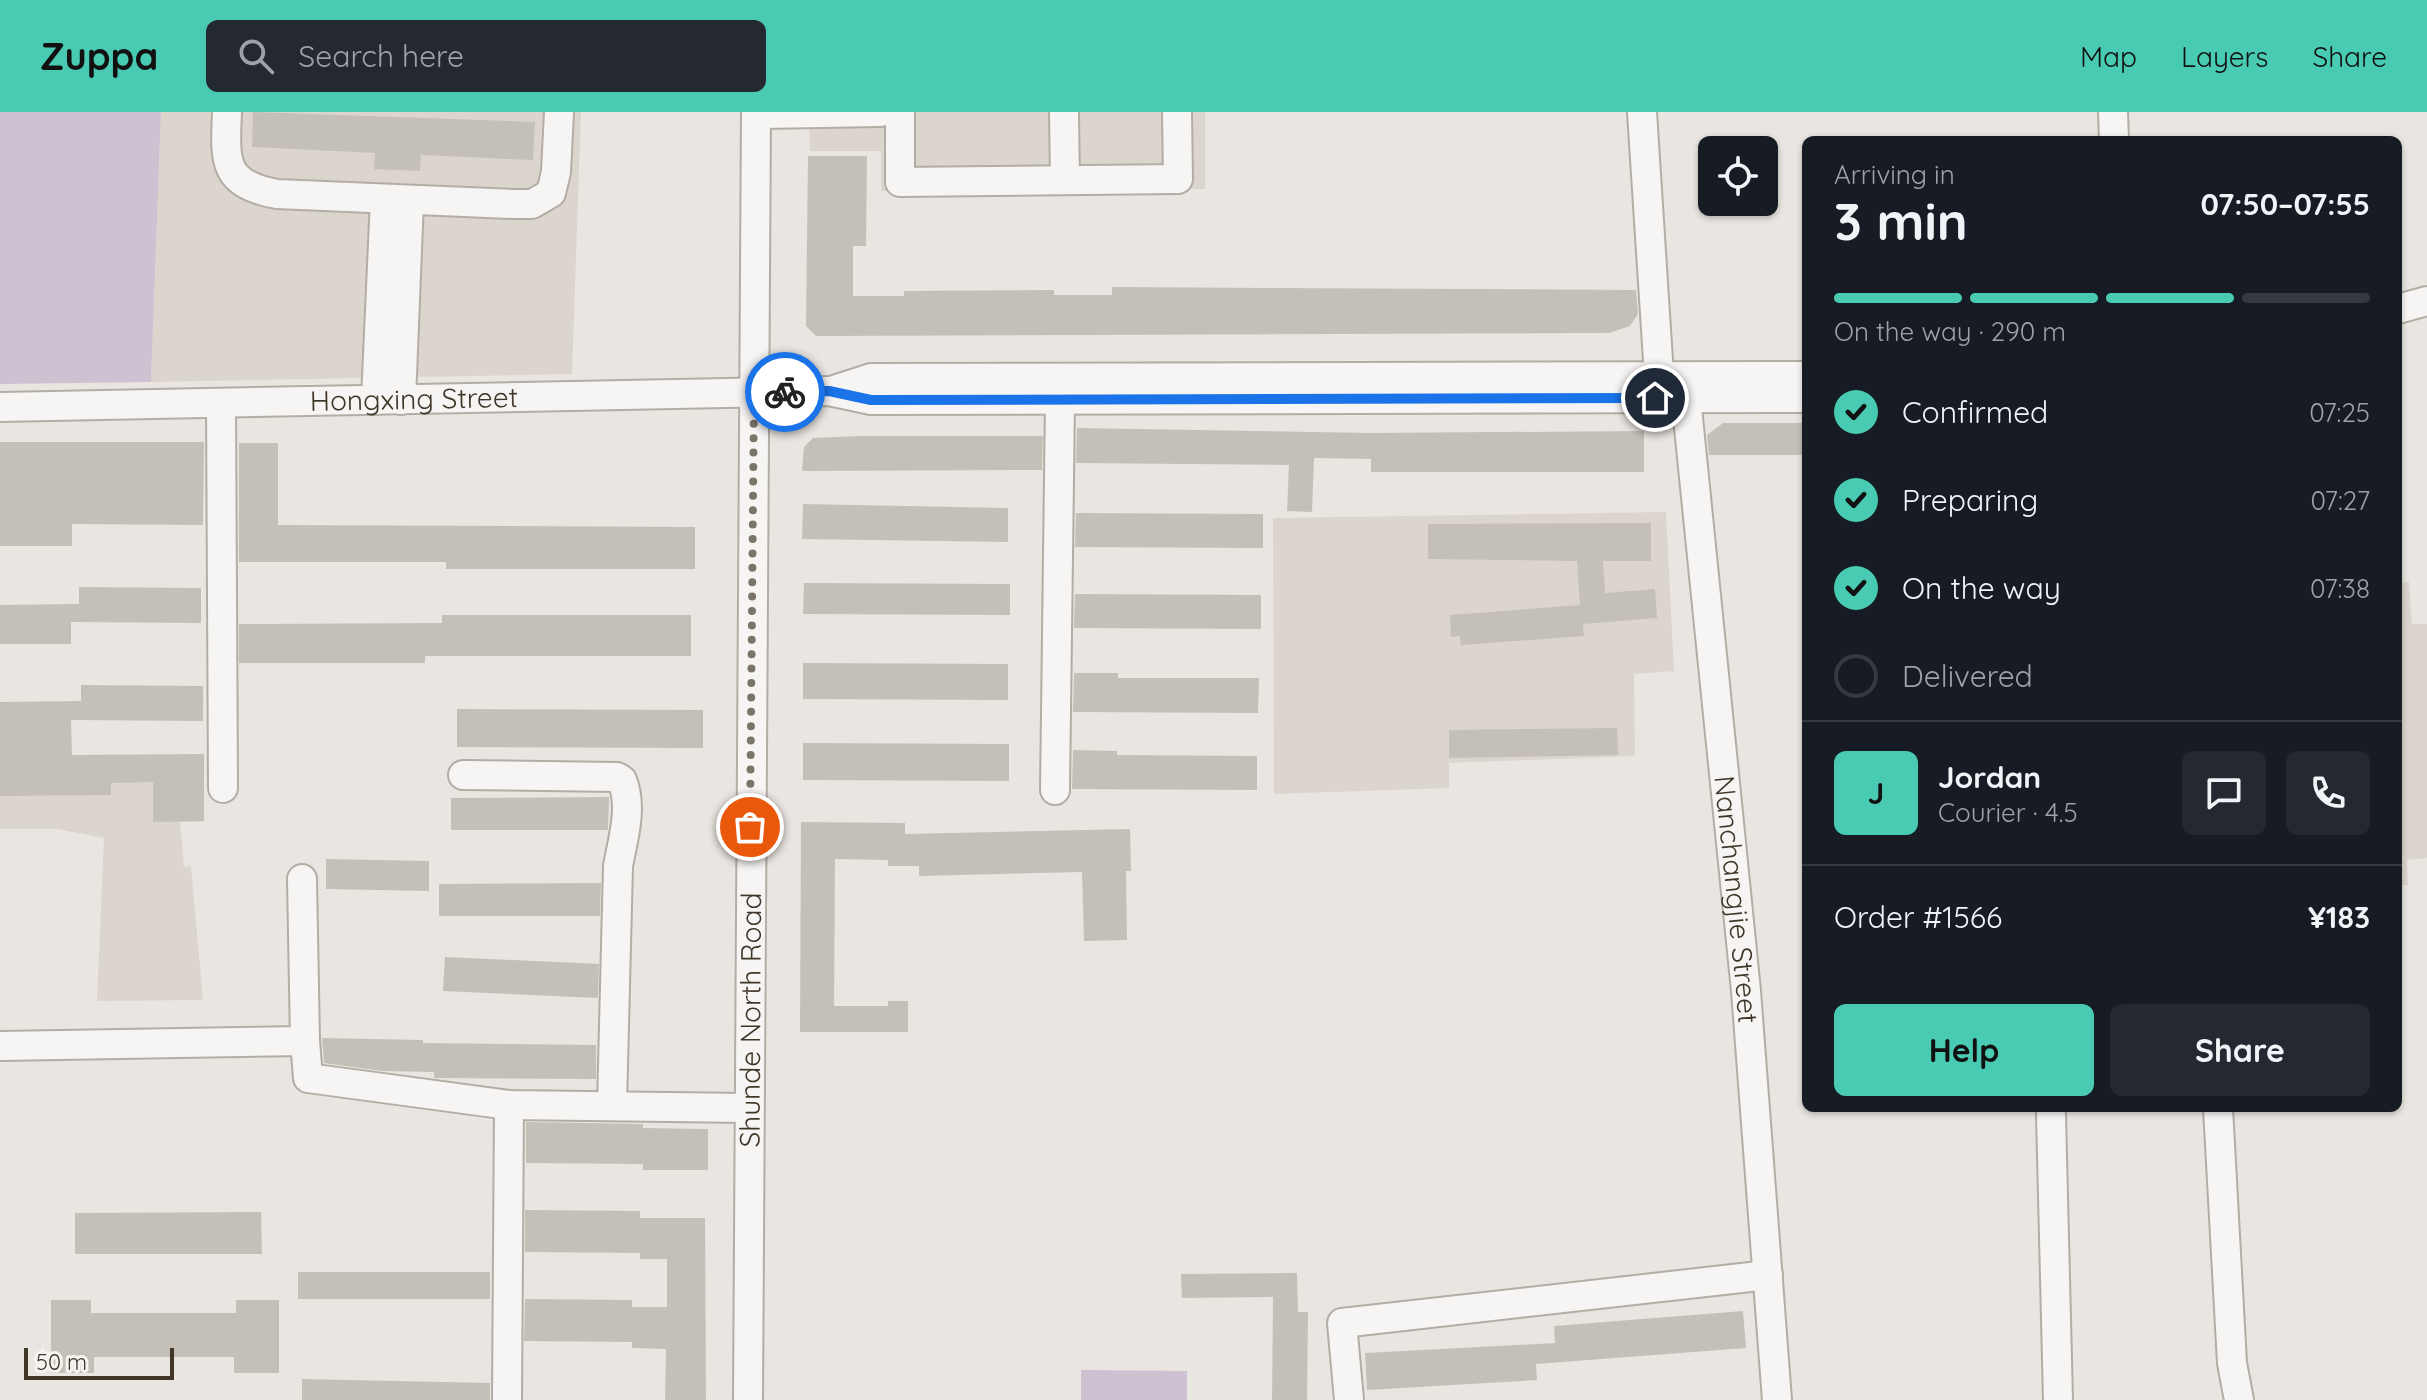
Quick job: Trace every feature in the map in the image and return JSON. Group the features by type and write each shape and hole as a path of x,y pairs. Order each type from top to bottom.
{"street":[{"path":"227,112 225,153 228,166 248,187 277,194 513,204 542,200 555,185 559,112"},
{"path":"756,113 880,112"},
{"path":"900,112 900,182 1178,179 1177,112"},
{"path":"1064,112 1065,180"},
{"path":"1642,112 1659,376"},
{"path":"2113,112 2114,136"},
{"name":"Shunde North Road","path":"748,1400 756,113"},
{"path":"388,400 397,199"},
{"path":"2402,308 2427,301"},
{"name":"Hongxing Street","path":"829,391 871,378 1802,376"},
{"name":"Hongxing Street","path":"0,407 829,391 871,400 1802,398"},
{"name":"Nanchangjie Street","path":"1686,398 1744,975 1777,1400"},
{"path":"1055,790 1060,400"},
{"path":"221,403 223,788"},
{"path":"463,775 617,777 622,780 626,792 625,845 618,866 612,1105"},
{"path":"302,879 308,1078 509,1105 748,1108"},
{"path":"0,1046 305,1041"},
{"path":"507,1400 509,1105"},
{"path":"2218,1112 2232,1363 2239,1400"},
{"path":"2051,1115 2060,1349 2058,1400"},
{"path":"1349,1400 1342,1323 1768,1275"}],"shaded area":[{"path":"0,112 161,112 151,382 0,384"},
{"path":"161,112 581,112 572,374 151,382"},
{"path":"809,112 1205,112 1205,189 881,191 881,151 810,151"},
{"path":"1666,512 1674,671 1634,674 1635,756 1449,763 1449,788 1274,794 1273,518"},
{"path":"2409,582 2412,624 2427,624 2427,858 2407,860 2408,885 2402,885 2402,583"},
{"path":"204,754 204,821 180,822 184,867 191,866 203,1000 97,1001 104,838 57,829 0,829 0,766"},
{"path":"1081,1370 1187,1371 1187,1400 1081,1400"}],"building":[{"path":"253,112 535,122 533,160 421,155 420,171 374,169 375,153 252,147"},
{"path":"808,156 867,156 866,246 853,246 853,296 904,296 904,291 1054,290 1054,295 1112,295 1112,287 1636,290 1638,314 1630,326 1609,333 816,336 806,326"},
{"path":"1723,423 1802,423 1802,455 1709,455 1707,435"},
{"path":"1077,428 1371,433 1644,431 1644,472 1371,472 1371,459 1314,458 1312,512 1287,511 1289,465 1076,463"},
{"path":"1043,436 1042,470 802,471 804,447 813,438"},
{"path":"0,442 204,442 203,525 72,524 72,546 0,546"},
{"path":"239,443 278,443 278,525 695,527 695,569 446,569 446,562 239,562"},
{"path":"803,504 1008,508 1008,542 802,539"},
{"path":"1076,513 1263,514 1263,548 1075,547"},
{"path":"1651,523 1651,561 1603,561 1605,593 1655,589 1657,618 1583,624 1584,636 1461,645 1460,636 1451,637 1450,615 1580,605 1577,561 1428,559 1428,524"},
{"path":"804,583 1010,584 1010,615 803,614"},
{"path":"79,587 201,588 201,623 71,622 71,644 0,644 0,605 79,604"},
{"path":"1075,594 1261,595 1261,629 1074,628"},
{"path":"442,615 691,615 691,656 425,656 425,663 239,663 239,624 442,623"},
{"path":"803,663 1008,664 1008,700 803,699"},
{"path":"1074,673 1118,673 1118,678 1259,678 1258,713 1073,712"},
{"path":"81,685 203,686 203,721 71,720 72,755 204,754 204,821 153,822 153,782 111,783 111,795 0,796 0,702 81,701"},
{"path":"457,709 703,710 703,748 457,747"},
{"path":"1617,728 1618,755 1449,758 1449,730"},
{"path":"803,743 1009,744 1009,781 803,780"},
{"path":"1073,750 1117,751 1117,755 1257,756 1257,790 1072,789"},
{"path":"609,797 608,830 451,830 451,798"},
{"path":"801,822 905,823 905,834 1130,829 1131,871 1126,871 1127,940 1084,941 1082,872 919,876 919,866 888,866 888,860 835,859 834,1006 888,1006 888,1001 908,1001 908,1032 800,1032"},
{"path":"326,859 429,861 429,891 326,889"},
{"path":"601,883 600,916 439,916 439,884"},
{"path":"445,957 599,964 598,998 443,991"},
{"path":"322,1038 423,1040 423,1043 596,1045 596,1079 434,1078 434,1072 382,1071 324,1063"},
{"path":"526,1122 643,1124 643,1128 708,1129 708,1170 643,1170 643,1164 526,1163"},
{"path":"525,1210 640,1211 640,1218 705,1218 706,1400 665,1400 666,1349 632,1348 632,1342 524,1341 525,1299 632,1300 632,1307 667,1307 667,1259 640,1259 640,1253 525,1252"},
{"path":"261,1212 262,1254 75,1254 75,1213"},
{"path":"298,1272 490,1272 490,1299 298,1299"},
{"path":"1297,1273 1298,1312 1308,1312 1307,1400 1272,1400 1273,1297 1182,1298 1181,1274"},
{"path":"51,1300 91,1300 91,1313 236,1313 236,1300 279,1300 279,1373 234,1373 234,1357 94,1357 94,1373 51,1373"},
{"path":"1743,1311 1746,1348 1536,1364 1537,1380 1367,1390 1365,1353 1555,1343 1554,1326"},
{"path":"302,1379 490,1383 490,1400 302,1400"}],"way so far":[{"path":"750,827 754,393 785,392"}],"route":[{"path":"785,392 829,391 871,400 1655,398"}]}
